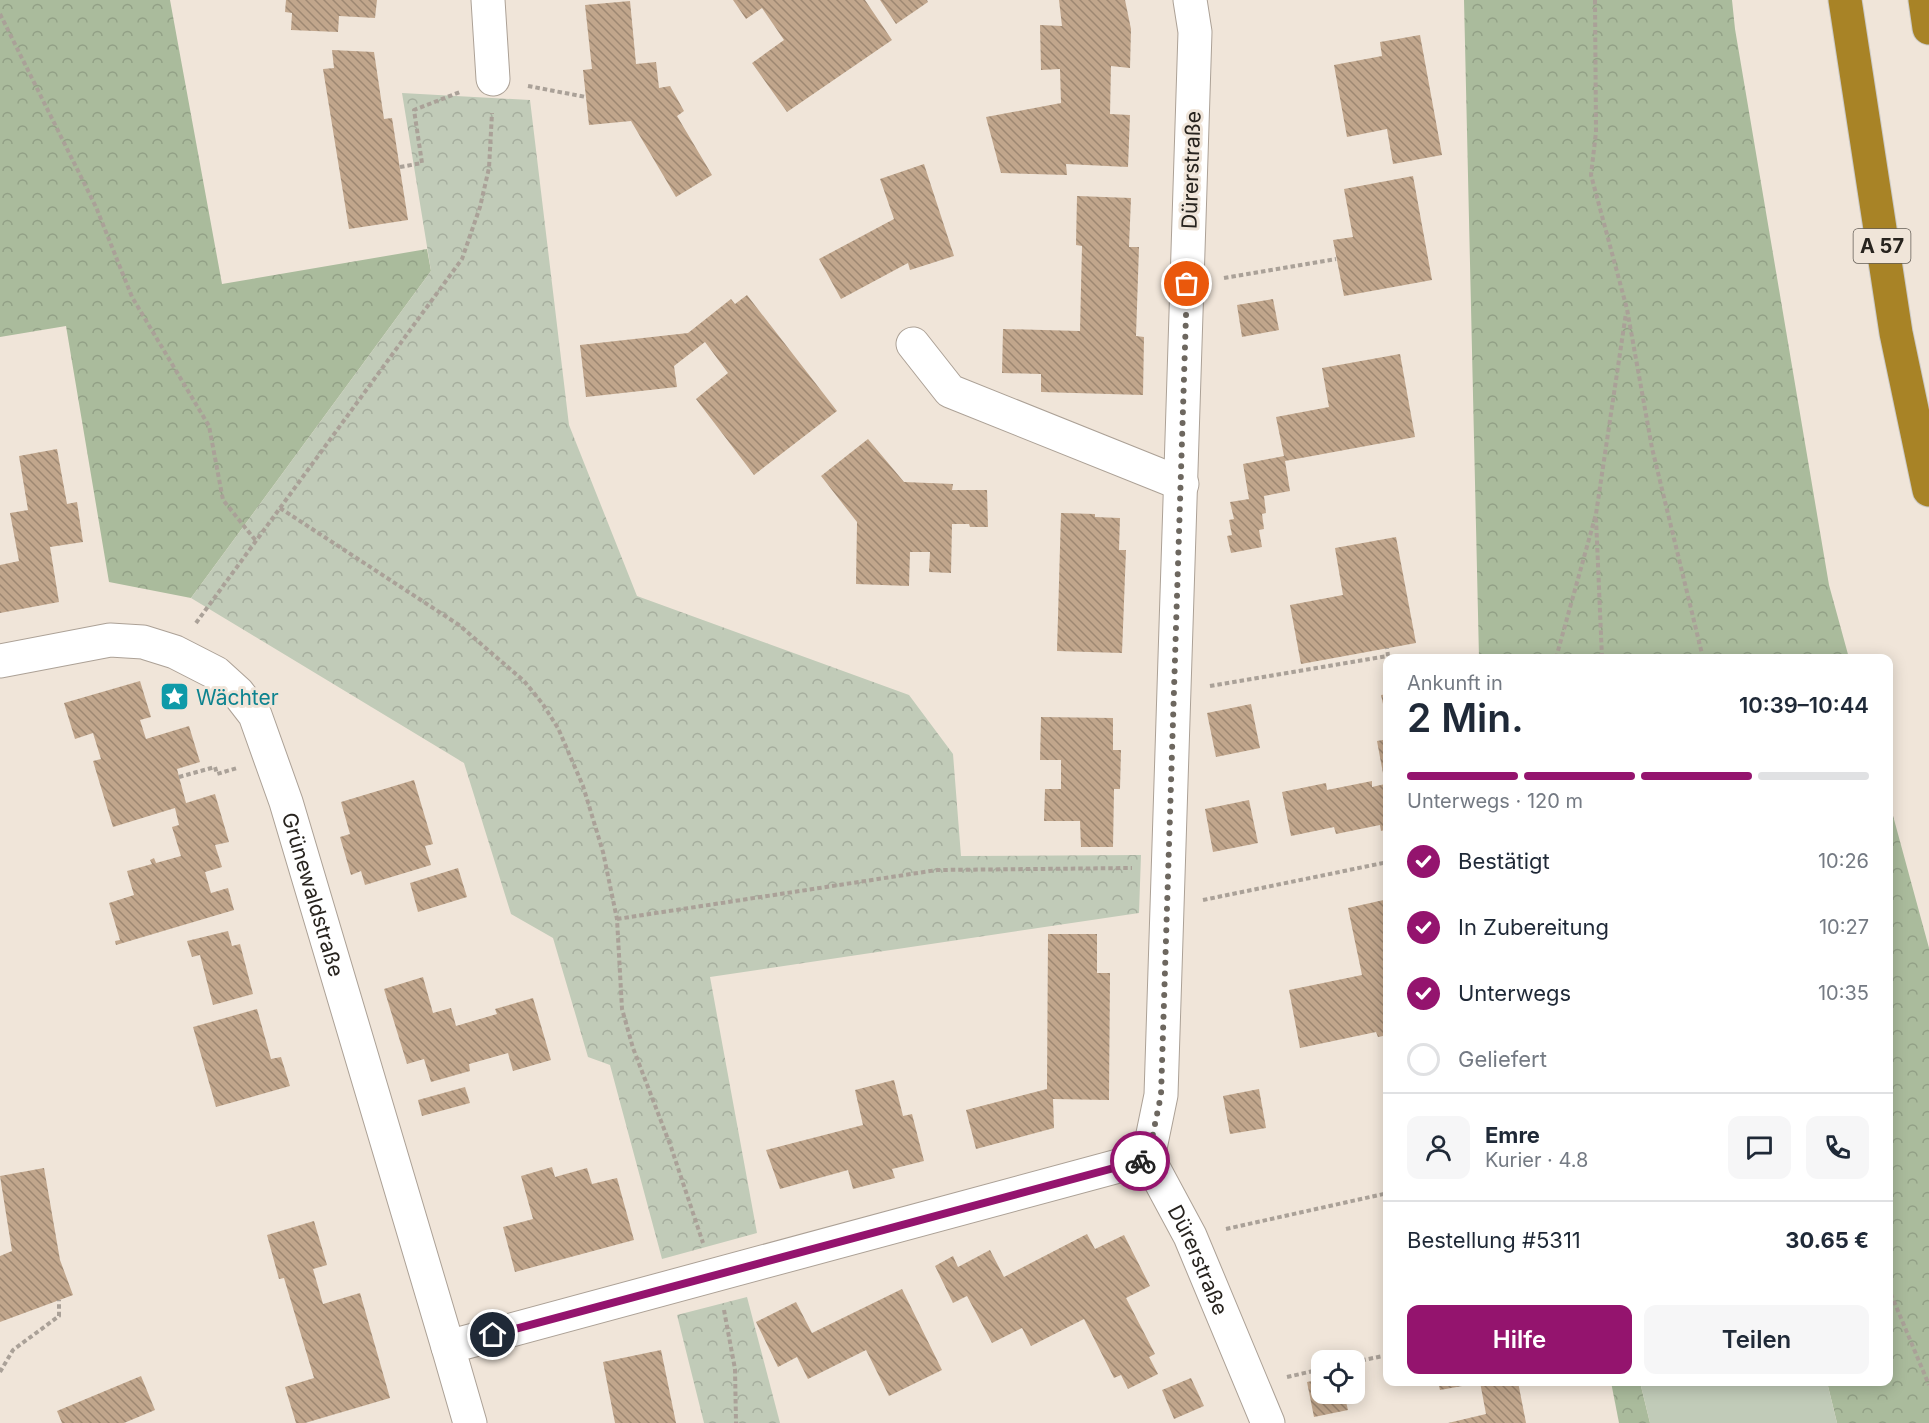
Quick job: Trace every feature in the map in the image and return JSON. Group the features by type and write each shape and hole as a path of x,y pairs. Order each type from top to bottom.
{"highway":[{"name":"A 57","path":"1845,0 1896,333 1929,490"},
{"path":"1925,0 1929,28"}],"street":[{"path":"488,0 493,79"},
{"name":"Dürerstraße","path":"1190,0 1195,32 1168,907 1161,1095 1148,1158 1190,1236 1268,1423"},
{"path":"913,345 950,391 1182,484"},
{"name":"Grünewaldstraße","path":"0,661 110,640 142,642 175,652 216,673 238,693 255,715 272,758 470,1423"},
{"path":"448,1347 1148,1158"}],"path":[{"path":"1595,0 1596,132 1592,175 1627,309 1652,448 1702,654"},
{"path":"0,14 96,207 132,297 209,426 223,500 256,541"},
{"path":"175,652 462,259 480,207 489,168 493,79"},
{"path":"400,167 422,163 414,110 493,79 586,97"},
{"path":"1187,284 1336,259"},
{"path":"1557,654 1596,514 1627,309"},
{"path":"280,508 459,625 524,681 558,728 583,786 603,852 617,919 622,1009 633,1048 671,1147 714,1275 732,1342 736,1423"},
{"path":"1596,514 1602,654"},
{"path":"1387,648 1388,654"},
{"path":"1175,691 1383,657"},
{"path":"179,777 215,767 217,774 272,758"},
{"path":"1168,907 1383,863"},
{"path":"617,919 937,870 1169,868"},
{"path":"1190,1236 1383,1194"},
{"path":"1893,1299 1929,1385"},
{"path":"0,1372 13,1350 59,1316 59,1300"},
{"path":"1365,1360 1383,1356"}],"green space":[{"path":"0,0 170,0 222,284 427,249 431,271 191,598 109,582 66,326 0,337"},
{"path":"1464,0 1732,0 1829,585 1848,654 1479,654"},
{"path":"402,93 530,100 569,425 637,596 909,695 953,754 961,856 1141,855 1139,913 710,977 757,1233 662,1259 610,1065 588,1057 553,938 511,914 464,763 191,598 431,271"},
{"path":"1893,816 1929,948 1929,1423 1837,1423 1828,1386 1893,1386"},
{"path":"747,1297 780,1423 704,1423 677,1315"},
{"path":"1612,1386 1641,1386 1650,1423 1619,1423"},
{"path":"1641,1386 1828,1386 1837,1423 1650,1423"}],"building":[{"path":"286,0 377,0 375,18 339,16 338,32 291,30 292,13 285,12"},
{"path":"733,0 865,0 892,40 787,112 752,63 784,40 762,8 746,19"},
{"path":"880,0 927,0 928,2 896,24"},
{"path":"1059,0 1125,0 1131,29 1130,68 1111,66 1110,114 1130,115 1128,167 1066,164 1067,175 1001,173 986,117 1061,103 1060,69 1041,70 1040,25 1062,26"},
{"path":"630,1 636,64 656,62 659,88 670,86 684,111 677,116 712,175 676,197 631,121 589,125 583,70 592,69 585,5"},
{"path":"1420,35 1442,155 1393,164 1387,129 1347,137 1334,65 1382,56 1380,42"},
{"path":"332,50 374,52 384,119 392,118 408,220 349,229 323,69 334,68"},
{"path":"924,164 954,256 910,270 908,263 841,299 819,259 894,219 880,179"},
{"path":"1413,176 1432,280 1344,296 1333,240 1353,237 1344,189"},
{"path":"1077,196 1131,198 1129,247 1139,247 1136,336 1144,337 1143,395 1041,392 1041,374 1002,373 1003,329 1080,331 1082,246 1076,245"},
{"path":"747,295 837,411 754,475 696,399 728,373 705,342 674,366 677,387 586,397 580,345 688,333 731,299 735,304"},
{"path":"1273,299 1279,330 1242,337 1237,305"},
{"path":"1400,354 1415,437 1285,461 1290,491 1264,496 1266,513 1262,514 1264,529 1259,530 1262,547 1231,553 1227,536 1232,535 1229,520 1234,519 1230,502 1249,499 1243,464 1284,456 1276,417 1329,407 1322,368"},
{"path":"868,439 904,482 953,484 952,490 987,490 988,527 952,524 951,573 929,572 930,552 910,552 909,586 856,584 857,522 821,476"},
{"path":"57,449 67,504 77,502 83,542 50,547 59,602 0,613 0,565 19,561 10,513 28,510 19,456"},
{"path":"1061,513 1095,514 1095,517 1120,518 1119,550 1126,550 1122,653 1057,651"},
{"path":"1396,537 1416,643 1301,664 1290,605 1343,595 1335,548"},
{"path":"140,681 151,717 140,720 146,739 189,726 200,762 177,769 186,803 215,794 229,842 215,845 222,867 205,872 211,893 228,888 234,910 116,945 115,941 120,940 109,903 134,895 127,871 152,864 150,860 154,858 156,863 181,856 172,827 179,825 175,808 113,827 93,761 101,759 93,733 75,739 64,703"},
{"path":"1251,704 1260,748 1216,757 1207,713"},
{"path":"1041,717 1113,718 1113,750 1121,750 1120,789 1114,789 1113,847 1081,847 1080,821 1044,821 1045,789 1061,789 1061,760 1040,760"},
{"path":"1383,740 1383,773 1377,741"},
{"path":"414,780 433,844 425,846 431,865 365,885 361,871 351,875 340,837 350,834 341,802"},
{"path":"1372,781 1372,787 1383,784 1383,830 1381,831 1380,825 1336,834 1334,827 1291,836 1282,792 1326,783 1327,790"},
{"path":"1249,800 1258,843 1213,852 1205,809"},
{"path":"458,868 467,897 418,912 410,883"},
{"path":"1383,900 1383,1036 1378,1037 1376,1032 1300,1048 1289,990 1362,975 1348,908"},
{"path":"228,931 232,946 240,944 253,994 213,1005 200,955 192,957 187,941"},
{"path":"1048,934 1097,934 1097,973 1110,973 1109,1100 1053,1099 1054,1128 976,1149 966,1110 1047,1089"},
{"path":"423,977 433,1013 451,1008 456,1026 497,1014 495,1009 533,998 551,1060 513,1071 508,1053 469,1064 470,1071 431,1082 424,1059 407,1064 384,989"},
{"path":"257,1009 271,1059 281,1057 290,1086 216,1107 193,1027"},
{"path":"894,1080 903,1116 912,1114 924,1161 892,1169 895,1178 853,1189 848,1170 780,1189 766,1150 863,1125 855,1090"},
{"path":"465,1087 470,1103 422,1116 418,1100"},
{"path":"1259,1089 1266,1128 1230,1134 1223,1096"},
{"path":"552,1167 555,1177 587,1168 592,1184 617,1178 634,1240 515,1272 503,1227 533,1219 521,1176"},
{"path":"44,1168 60,1260 73,1295 0,1322 0,1256 12,1251 0,1176"},
{"path":"314,1221 327,1265 313,1269 323,1304 360,1293 390,1398 305,1423 296,1423 285,1387 314,1378 284,1278 279,1279 267,1235"},
{"path":"1087,1234 1095,1249 1124,1235 1150,1286 1126,1298 1155,1354 1149,1357 1158,1374 1128,1389 1121,1375 1114,1378 1084,1319 1031,1346 1022,1328 992,1343 967,1296 953,1303 935,1266 953,1256 958,1267 990,1250 1004,1277"},
{"path":"902,1289 942,1370 889,1396 866,1350 808,1379 797,1357 778,1367 756,1322 796,1302 812,1333"},
{"path":"661,1350 676,1423 615,1423 603,1362"},
{"path":"141,1376 155,1410 124,1423 62,1423 57,1411"},
{"path":"1191,1378 1204,1406 1174,1419 1162,1390"},
{"path":"1311,1381 1311,1402 1307,1382"},
{"path":"1439,1386 1462,1386 1440,1390"},
{"path":"1481,1386 1519,1386 1526,1423 1448,1423 1486,1414"},
{"path":"1311,1404 1346,1404 1348,1410 1314,1417"}],"way so far":[{"path":"1140,1161 1148,1158 1161,1095 1187,284"}],"place":[{"name":"Wächter","path":"175,697"}],"route":[{"path":"493,1335 1140,1161"}]}
